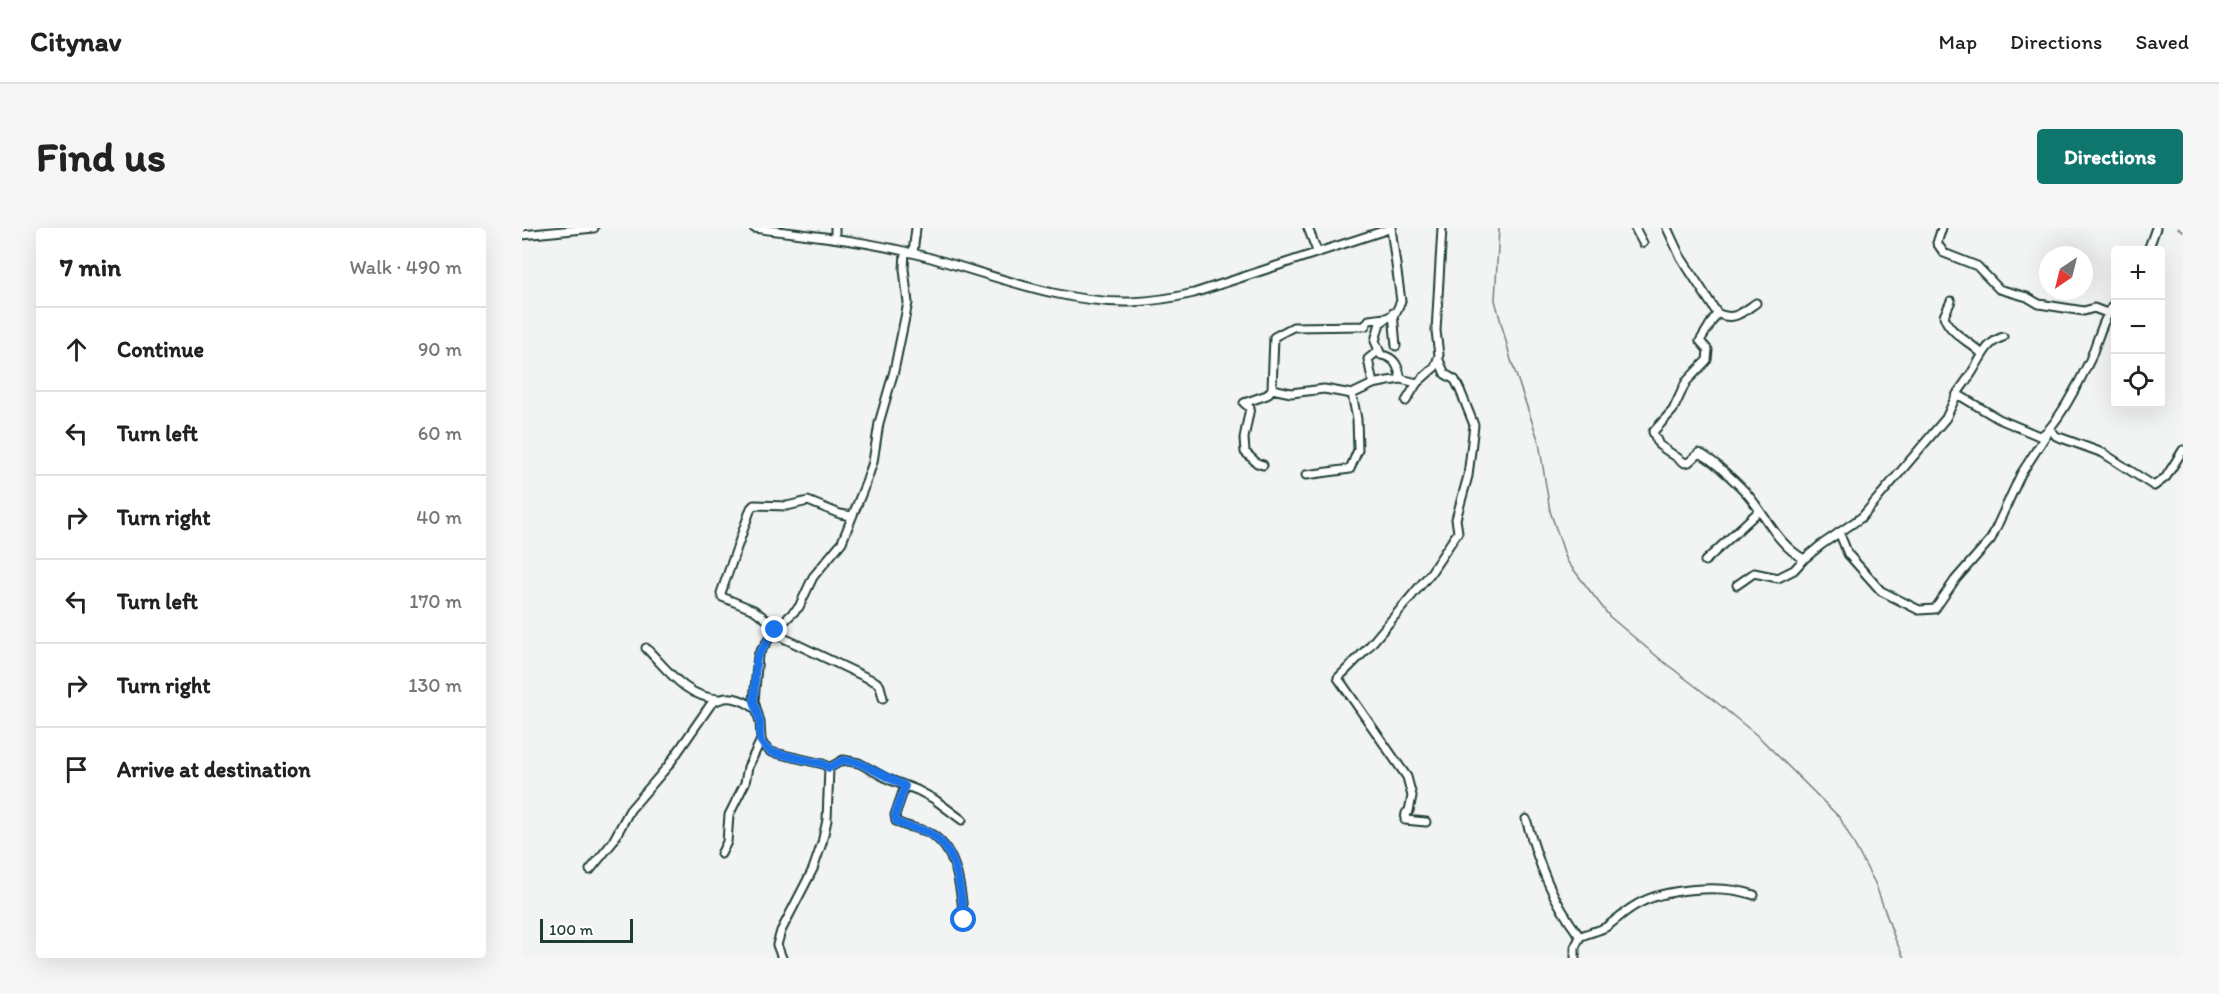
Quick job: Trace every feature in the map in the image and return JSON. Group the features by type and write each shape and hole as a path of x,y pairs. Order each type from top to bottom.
{"street":[{"path":"522,235 594,228"},
{"path":"754,228 835,238 909,252 1039,289 1088,298 1129,302 1165,299 1194,293 1391,228 1401,292 1398,309 1384,318 1370,320 1365,326 1293,327 1274,337 1272,388 1267,395 1244,403 1250,408 1244,438 1245,452 1257,463 1263,465"},
{"path":"835,228 835,238"},
{"path":"721,854 727,842 729,815 745,783 748,767 760,740 760,722 754,701 758,655 774,632 799,607 813,577 842,542 873,462 879,423 894,371 908,303 904,269 916,228"},
{"path":"1308,228 1317,251"},
{"path":"1426,822 1405,820 1412,796 1407,777 1338,678 1367,649 1431,574 1458,532 1456,519 1468,476 1474,425 1455,380 1445,374 1438,358 1436,332 1442,228"},
{"path":"1635,228 1643,243"},
{"path":"1667,228 1680,256 1717,313 1724,318 1734,317 1756,303"},
{"path":"1942,228 1937,243 1944,253 1977,266 1999,289 2027,297 2039,304 2084,311 2094,308 2107,313"},
{"path":"2149,246 2156,228"},
{"path":"1951,301 1944,316 1950,329 1970,342 1982,354"},
{"path":"1839,532 1848,554 1881,591 1918,610 1935,609 1955,580 1991,539 2020,474 2050,429 2089,361 2111,306"},
{"path":"1393,313 1396,346"},
{"path":"1717,313 1700,341 1707,350 1707,360 1686,382 1673,410 1653,432 1659,446 1685,463 1698,453 1704,455 1748,495 1779,538 1793,553 1804,559"},
{"path":"1384,318 1380,323 1376,341 1378,351 1381,355 1390,356 1396,362 1401,379"},
{"path":"1737,585 1754,573 1778,578 1794,570 1804,559 1862,517 1946,418 1957,394 1982,354 1993,340 2003,337"},
{"path":"1373,384 1367,363 1368,359 1378,351"},
{"path":"1406,401 1417,383 1435,367 1438,358"},
{"path":"1272,388 1291,393 1324,389 1352,394 1373,384 1401,379 1417,383"},
{"path":"1306,475 1350,469 1358,450 1357,419 1352,394"},
{"path":"1957,394 1999,419 2039,436 2043,436 2050,429"},
{"path":"2050,429 2056,436 2103,453 2154,486 2166,477 2183,450"},
{"path":"774,632 775,626 754,609 722,597 721,593 751,508 754,505 787,506 808,501 840,514 852,516"},
{"path":"1705,561 1759,511"},
{"path":"774,632 876,682 880,686 883,698"},
{"path":"646,648 683,686 699,695 719,699 733,697 756,709"},
{"path":"590,870 612,843 630,810 668,766 705,711 719,699"},
{"path":"760,740 771,752 823,764 829,768"},
{"path":"829,768 843,760 859,763 905,786 917,789 962,820"},
{"path":"782,958 777,945 781,931 813,869 822,843 827,820 829,768"},
{"path":"905,786 895,815 896,821 902,826 929,832 943,844 956,871 961,890 964,920"},
{"path":"1526,819 1540,868 1555,898 1580,937"},
{"path":"1575,958 1575,947 1580,937 1606,926 1637,903 1680,891 1728,889 1754,896"}],"waterway":[{"path":"1499,228 1495,300 1511,360 1539,442 1550,511 1567,561 1610,617 1759,737 1840,818 1875,883 1904,958"},
{"path":"2178,228 2183,231"}],"route":[{"path":"775,630 758,655 756,663 754,701 760,722 760,740 771,752 823,764 829,768 843,760 859,763 905,786 895,815 896,821 902,826 929,832 943,844 956,871 961,890 964,920"}]}
